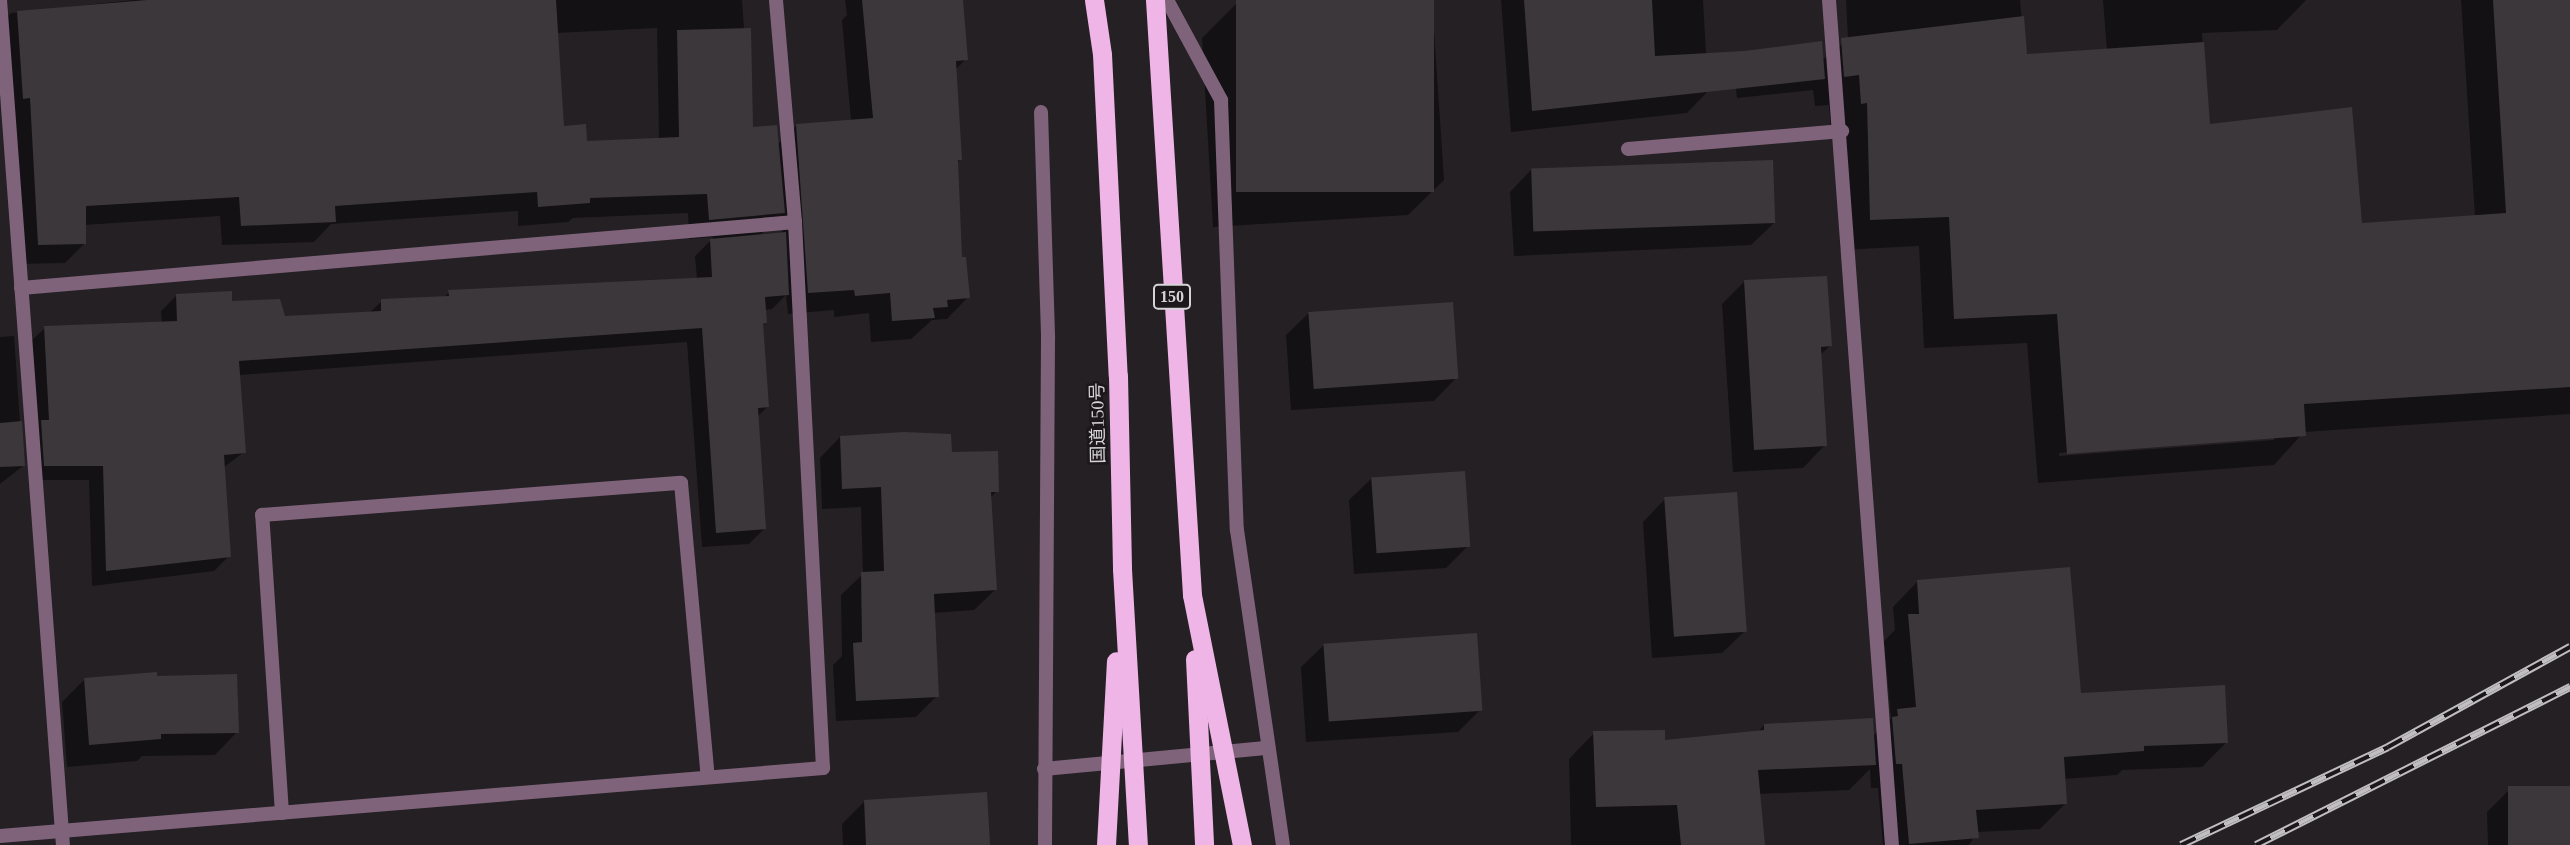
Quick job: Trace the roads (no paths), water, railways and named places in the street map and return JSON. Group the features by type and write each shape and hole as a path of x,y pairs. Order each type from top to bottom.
{"highway":[{"name":"国道150号","path":"1094,0 1102,54 1118,376 1122,569 1138,845"},
{"name":"150","path":"1155,0 1192,595 1204,845"},
{"path":"1106,845 1122,569"},
{"name":"150","path":"1192,595 1242,845"}],"street":[{"path":"0,0 63,838"},
{"path":"0,836 63,838 282,813 823,768 795,222 776,0"},
{"path":"1167,0 1221,100 1237,530 1283,845"},
{"path":"1829,0 1842,131 1892,845"},
{"path":"1041,112 1048,338 1045,845"},
{"path":"1628,149 1842,131"},
{"path":"21,288 795,222"},
{"path":"282,813 262,515 681,483 708,777"},
{"path":"1044,769 1268,748"}],"railway":[{"path":"2181,845 2388,747 2570,647"},
{"path":"2256,845 2570,687"}]}
